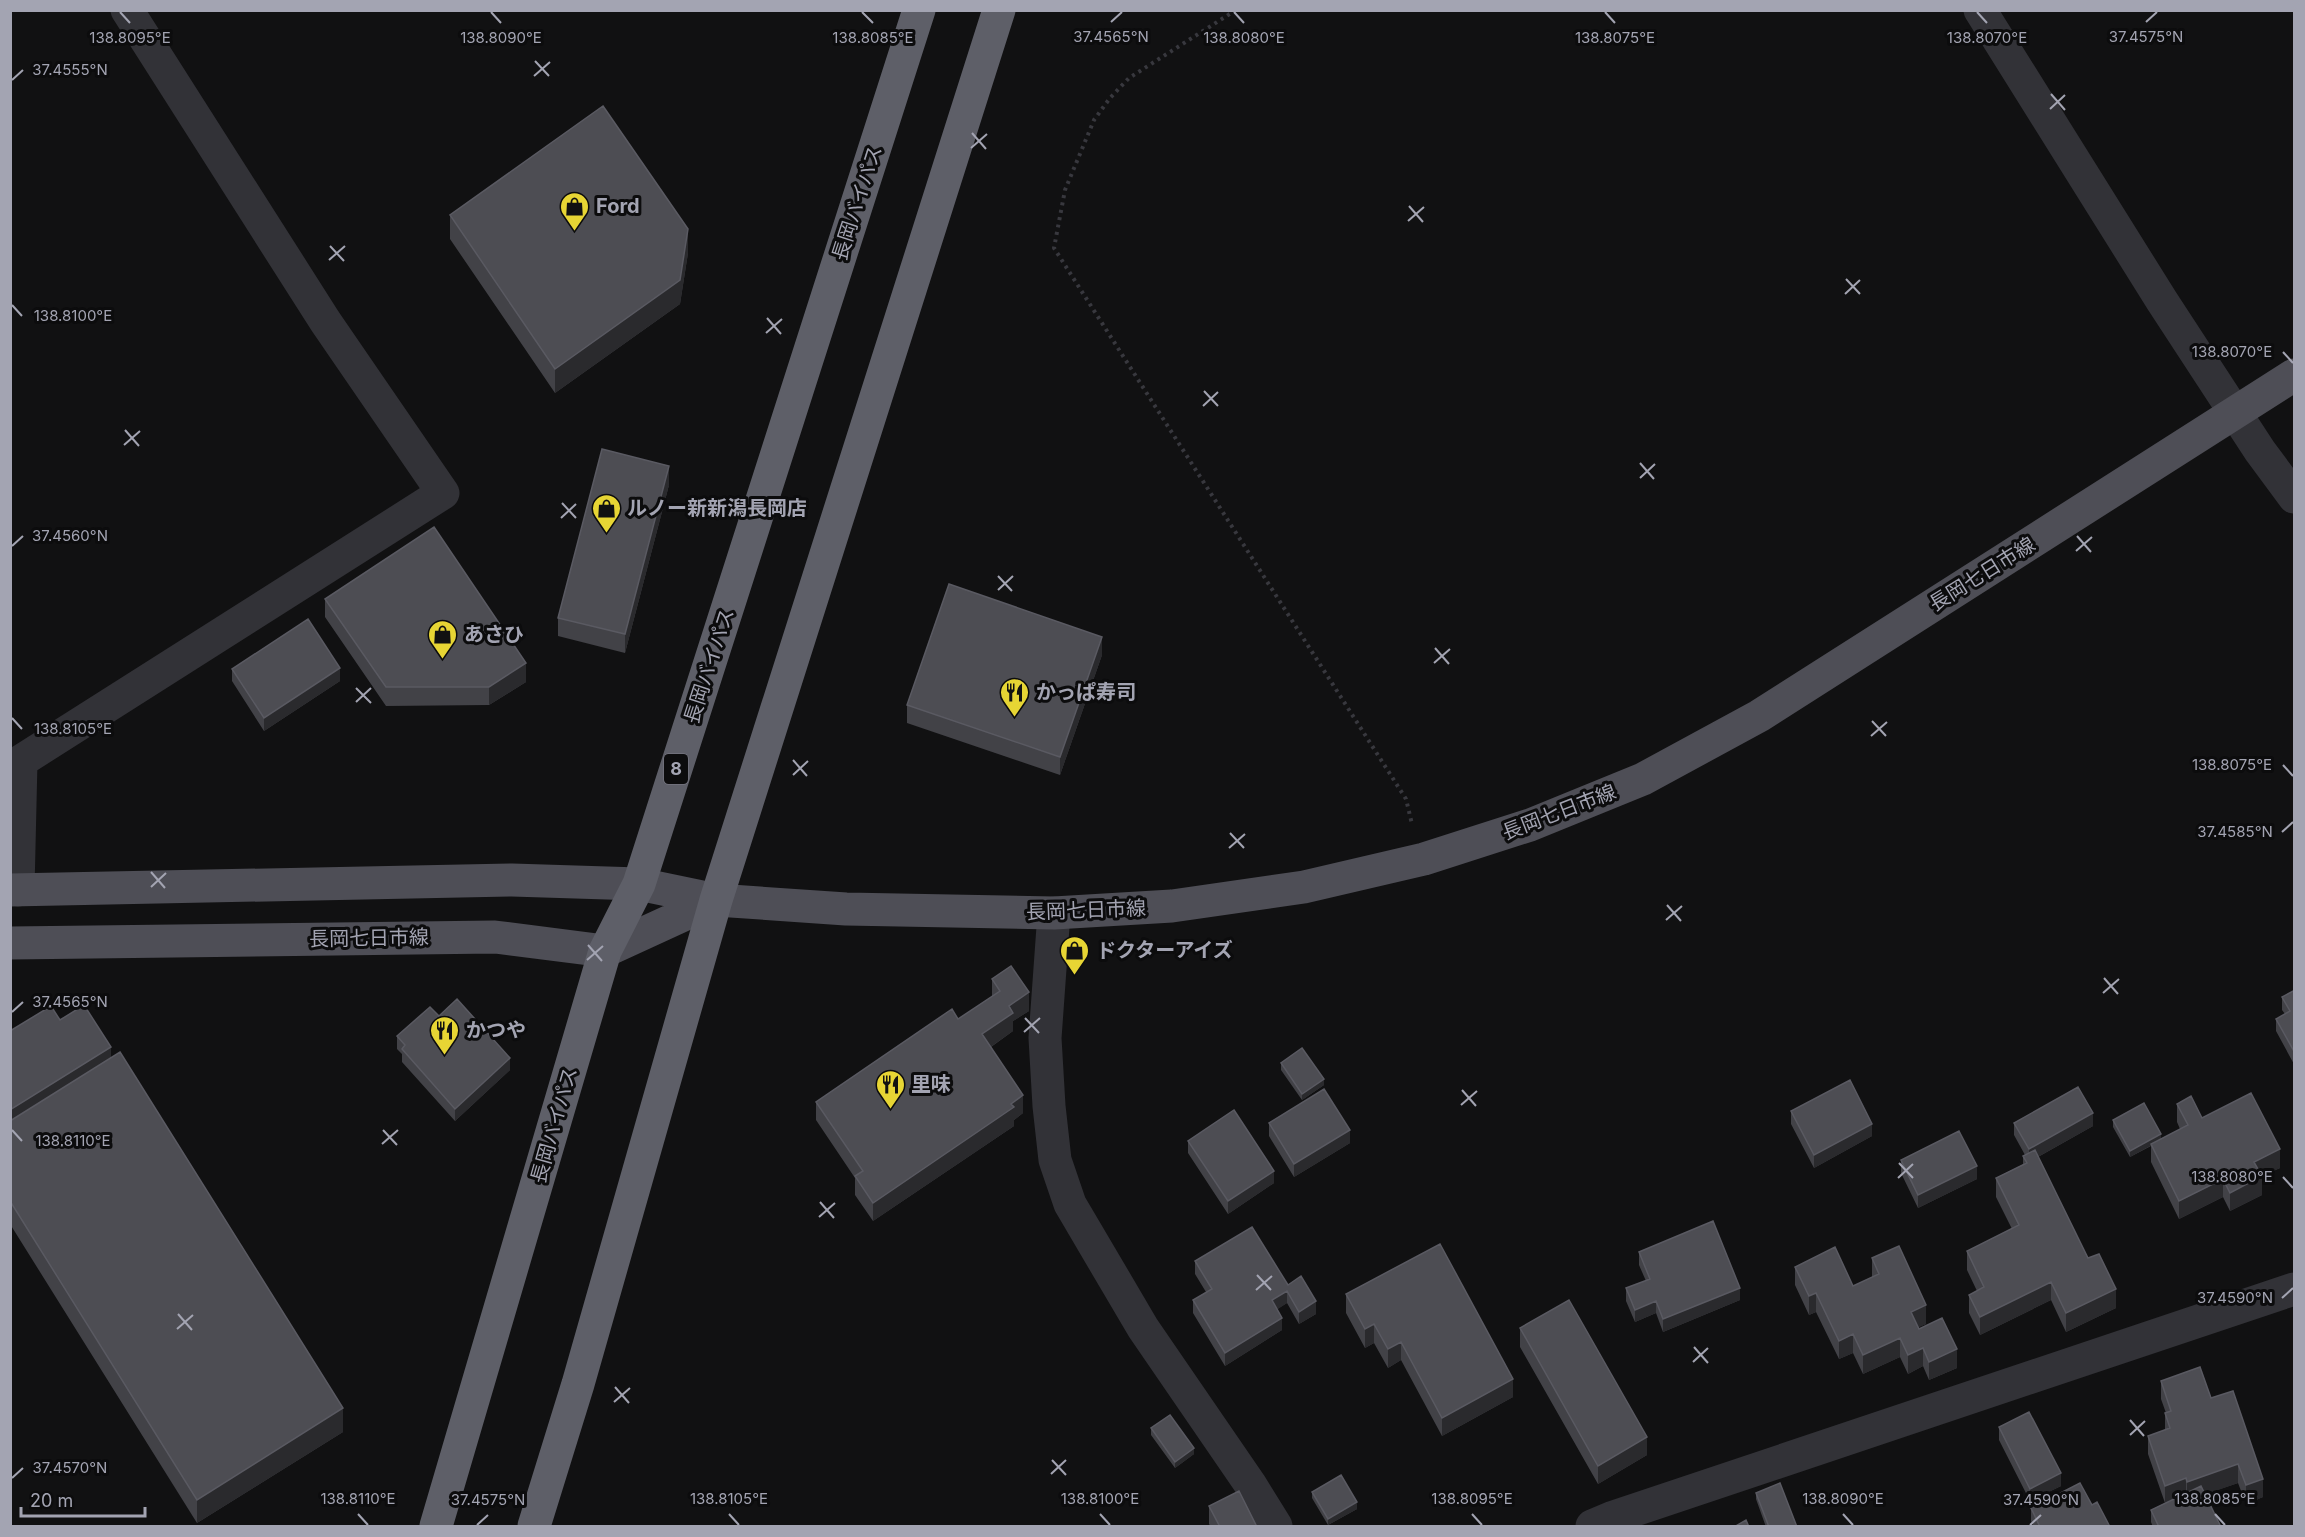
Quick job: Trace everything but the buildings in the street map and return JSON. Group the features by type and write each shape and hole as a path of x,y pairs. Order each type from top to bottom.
{"highway":[{"name":"長岡バイパス","path":"436,1527 605,951 639,884 919,10"},
{"path":"534,1527 578,1384 716,900 999,10"}],"main road":[{"name":"長岡七日市線","path":"14,890 512,880 639,884 716,900 846,909 1054,914 1172,906 1304,887 1424,859 1520,829 1633,783 1759,716 2295,375"},
{"name":"長岡七日市線","path":"10,943 495,937 605,951 716,900"}],"street":[{"path":"14,890 21,761 443,493 326,321 127,10"},
{"path":"1980,10 2235,413 2295,497"},
{"path":"1054,914 1045,1038 1048,1106 1055,1160 1070,1204 1143,1328 1250,1484 1276,1527"},
{"path":"1592,1527 1622,1514 2295,1289"}],"path":[{"path":"1236,10 1130,78 1110,98 1094,120 1065,190 1054,248 1406,799 1412,823"}],"place":[{"name":"Ford","path":"575,232"},
{"name":"ルノー新新潟長岡店","path":"606,534"},
{"name":"あさひ","path":"443,660"},
{"name":"かっぱ寿司","path":"1015,718"},
{"name":"ドクターアイズ","path":"1075,976"},
{"name":"かつや","path":"445,1056"},
{"name":"里味","path":"890,1110"}]}
